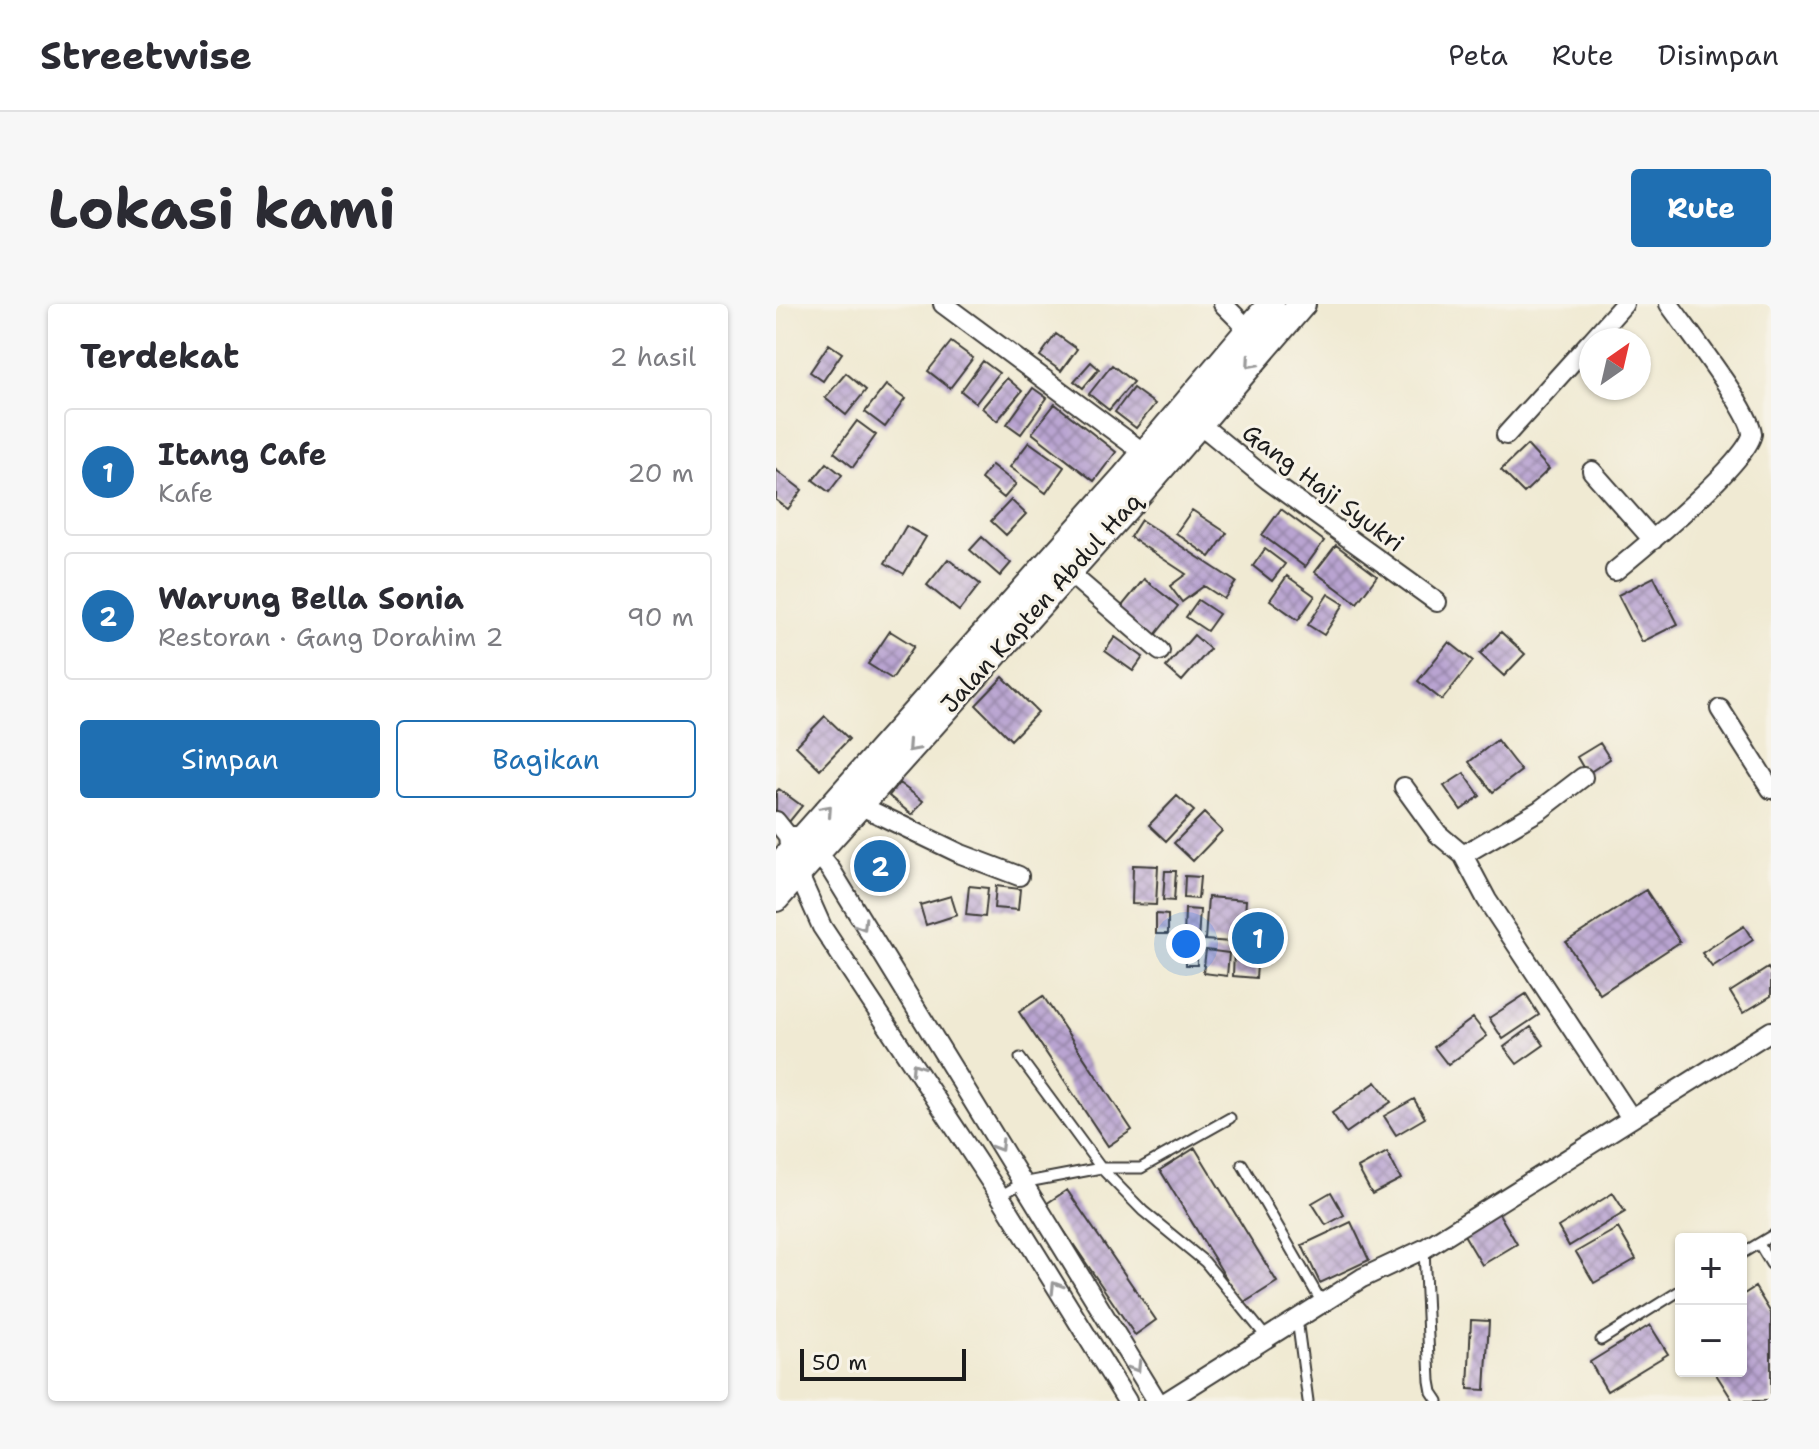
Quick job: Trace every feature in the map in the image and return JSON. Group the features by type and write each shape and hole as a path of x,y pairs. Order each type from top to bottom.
{"street":[{"path":"943,304 1144,453"},
{"path":"1223,304 1249,330"},
{"name":"Jalan Kapten Abdul Haq","path":"776,898 793,849 973,663 1068,572 1190,416 1249,330 1271,304"},
{"name":"Jalan Kapten Abdul Haq","path":"793,849 859,805 1144,453 1190,416 1302,304"},
{"path":"1602,328 1624,304"},
{"path":"1615,571 1733,465 1752,439 1743,410 1669,304"},
{"path":"1506,435 1579,353"},
{"name":"Gang Haji Syukri","path":"1190,416 1268,480 1437,602"},
{"path":"1592,471 1653,540"},
{"path":"1068,572 1160,651"},
{"path":"1720,709 1771,789"},
{"path":"1463,855 1540,810 1583,777"},
{"path":"1404,787 1438,834 1463,855 1487,900 1631,1118"},
{"path":"859,805 961,854 1019,876"},
{"path":"793,849 831,870 1157,1401"},
{"path":"793,849 822,927 1000,1196 1127,1401"},
{"path":"1167,1401 1362,1278 1424,1249 1771,1031"}],"lane":[{"path":"1020,1058 1101,1168 1143,1211 1205,1262 1267,1338"},
{"path":"1000,1196 1022,1183 1101,1168 1141,1168 1230,1118"},
{"path":"1242,1164 1322,1303"},
{"path":"1747,1251 1771,1236"},
{"path":"1759,1244 1771,1264"},
{"path":"1424,1249 1430,1381 1438,1401"},
{"path":"1601,1340 1675,1294"},
{"path":"1297,1319 1308,1401"}],"building":[{"path":"1056,334 1077,349 1061,371 1040,356"},
{"path":"951,342 973,358 950,388 928,371"},
{"path":"829,344 842,353 823,381 810,372"},
{"path":"983,361 999,373 976,403 961,391"},
{"path":"1091,362 1099,369 1083,388 1074,381"},
{"path":"1112,365 1133,382 1109,410 1089,394"},
{"path":"846,373 866,390 846,415 825,398"},
{"path":"1007,378 1022,391 997,421 982,408"},
{"path":"886,385 905,399 885,427 865,412"},
{"path":"1033,388 1047,398 1021,434 1007,424"},
{"path":"1133,388 1155,404 1136,428 1115,412"},
{"path":"1055,404 1116,452 1094,481 1032,433"},
{"path":"857,421 876,435 853,467 834,452"},
{"path":"1029,442 1064,467 1046,493 1010,467"},
{"path":"1527,445 1549,469 1524,493 1501,470"},
{"path":"827,463 842,475 829,492 813,480"},
{"path":"992,465 1016,484 1004,498 981,479"},
{"path":"776,470 802,490 788,509 776,500"},
{"path":"1011,500 1026,514 1006,535 991,521"},
{"path":"1281,509 1324,541 1305,567 1262,535"},
{"path":"1192,510 1227,533 1210,557 1176,533"},
{"path":"1141,520 1236,582 1224,599 1204,586 1182,602 1170,586 1186,574 1130,537"},
{"path":"906,526 926,537 904,574 885,563"},
{"path":"982,537 1011,563 1000,576 970,550"},
{"path":"1336,545 1377,576 1357,603 1315,572"},
{"path":"1265,549 1285,564 1272,581 1253,566"},
{"path":"948,559 980,584 959,611 927,585"},
{"path":"1287,576 1315,596 1298,620 1270,600"},
{"path":"1654,577 1678,624 1642,642 1618,595"},
{"path":"1144,579 1178,606 1151,640 1117,612"},
{"path":"1328,594 1344,604 1324,635 1308,625"},
{"path":"1198,600 1219,614 1207,631 1186,617"},
{"path":"890,631 914,646 892,679 868,664"},
{"path":"1501,632 1525,654 1504,676 1480,654"},
{"path":"1194,635 1210,649 1182,681 1166,667"},
{"path":"1115,637 1143,657 1133,671 1105,651"},
{"path":"1449,642 1473,661 1442,700 1418,681"},
{"path":"1003,677 1038,712 1011,740 976,705"},
{"path":"825,716 849,739 820,769 796,746"},
{"path":"1497,740 1521,771 1493,792 1469,762"},
{"path":"1600,743 1610,759 1587,774 1577,757"},
{"path":"1464,773 1480,796 1461,810 1444,786"},
{"path":"899,783 923,801 912,815 889,796"},
{"path":"779,789 802,806 789,822 776,812 776,792"},
{"path":"1177,796 1194,811 1166,841 1149,825"},
{"path":"1204,813 1222,831 1193,861 1174,843"},
{"path":"1133,865 1158,866 1156,905 1132,904"},
{"path":"1165,871 1176,871 1174,901 1163,900"},
{"path":"1185,876 1200,877 1198,899 1184,898"},
{"path":"969,886 988,888 985,917 966,915"},
{"path":"996,886 1020,889 1018,910 994,908"},
{"path":"1646,890 1680,942 1600,994 1566,942"},
{"path":"951,896 957,915 926,925 920,905"},
{"path":"1208,897 1246,900 1243,943 1205,940"},
{"path":"1185,909 1200,910 1198,940 1184,939"},
{"path":"1156,914 1168,915 1168,934 1156,934"},
{"path":"1744,926 1753,940 1712,967 1702,953"},
{"path":"1186,949 1197,949 1197,965 1186,965"},
{"path":"1206,950 1229,953 1227,976 1203,973"},
{"path":"1234,951 1258,952 1256,978 1233,976"},
{"path":"1768,968 1771,973 1771,996 1743,1013 1730,992"},
{"path":"1526,994 1539,1015 1503,1039 1489,1018"},
{"path":"1043,996 1132,1130 1108,1146 1019,1012"},
{"path":"1473,1018 1487,1036 1448,1065 1434,1047"},
{"path":"1531,1027 1544,1045 1517,1064 1504,1047"},
{"path":"1376,1082 1391,1102 1346,1133 1332,1113"},
{"path":"1414,1099 1425,1118 1396,1135 1384,1116"},
{"path":"1195,1148 1277,1282 1242,1304 1160,1170"},
{"path":"1387,1152 1401,1179 1372,1194 1358,1168"},
{"path":"1067,1190 1156,1320 1135,1335 1046,1204"},
{"path":"1331,1192 1344,1215 1326,1225 1312,1203"},
{"path":"1613,1193 1625,1212 1569,1246 1558,1227"},
{"path":"1498,1212 1517,1244 1482,1265 1463,1233"},
{"path":"1351,1222 1369,1260 1320,1283 1302,1245"},
{"path":"1618,1228 1636,1259 1594,1283 1576,1252"},
{"path":"1755,1287 1771,1313 1771,1401 1733,1401 1718,1377 1747,1377 1747,1292"},
{"path":"1471,1320 1489,1321 1485,1390 1468,1389"},
{"path":"1650,1325 1668,1354 1607,1391 1590,1362"}],"place":[{"name":"Warung Bella Sonia","path":"880,866"},
{"name":"Itang Cafe","path":"1258,938"}]}
